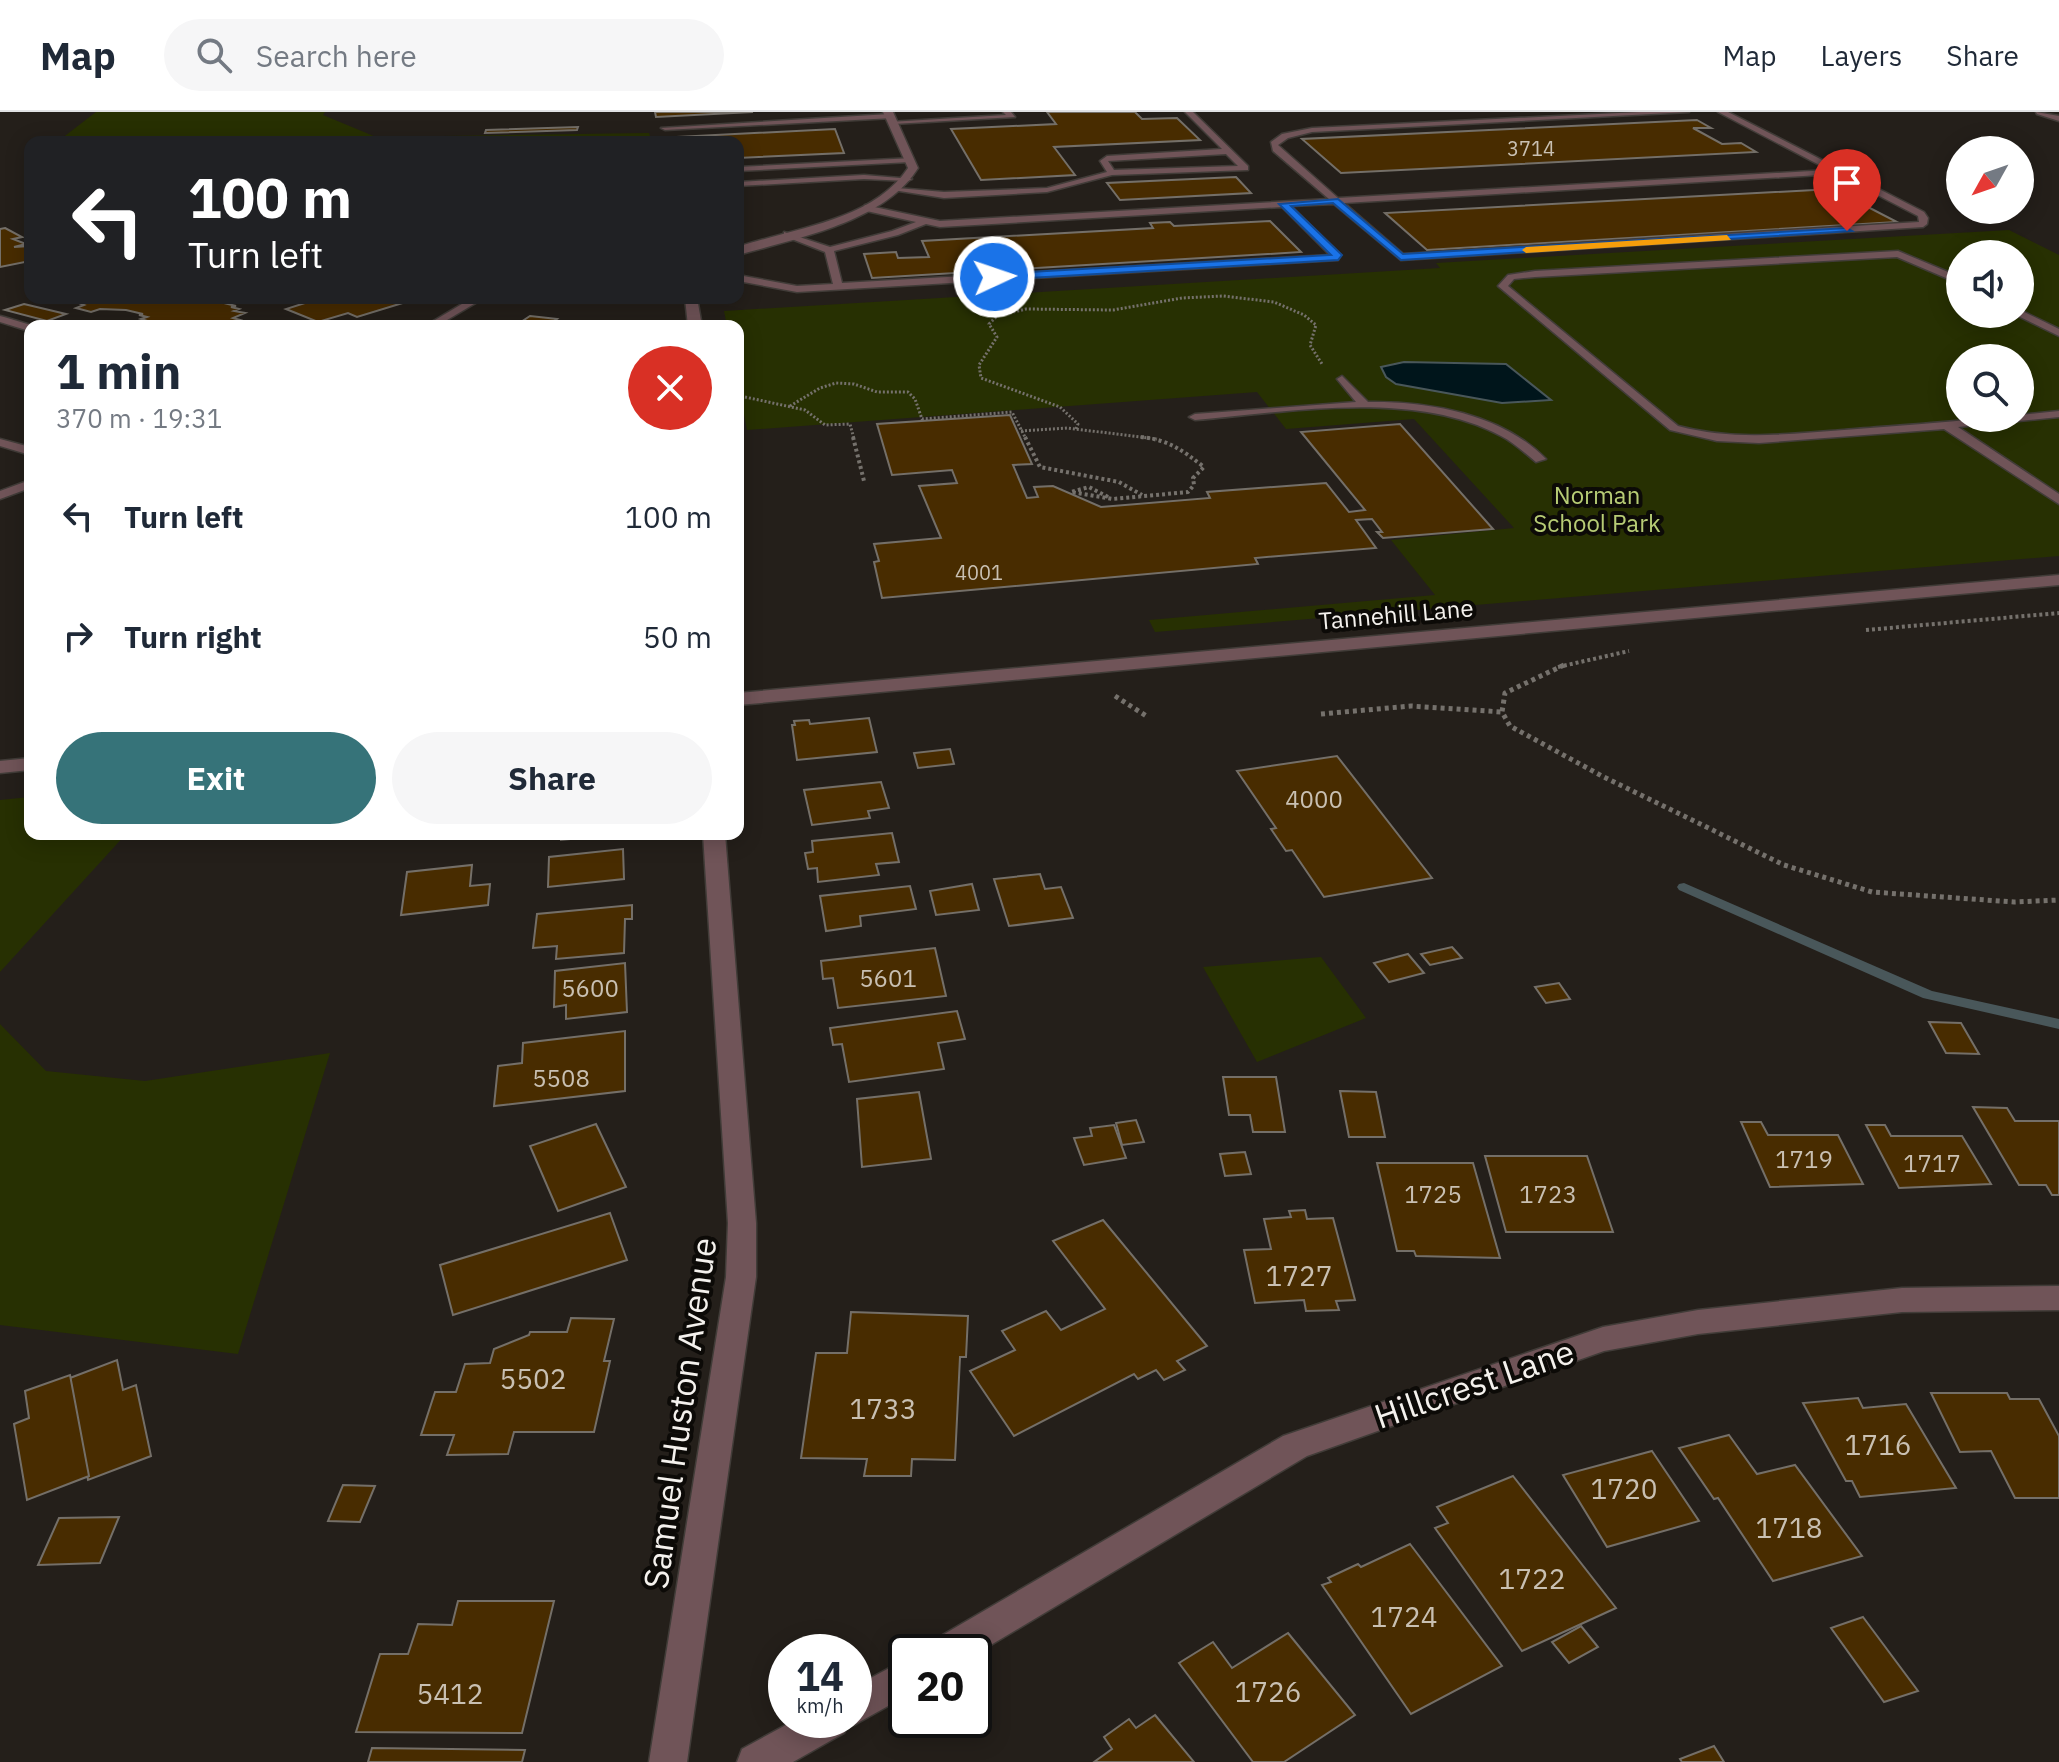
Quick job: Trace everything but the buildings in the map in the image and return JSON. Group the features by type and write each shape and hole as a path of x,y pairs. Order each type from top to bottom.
{"street":[{"path":"744,249 865,208 897,190 908,179 913,168 890,117"},
{"name":"Tannehill Lane","path":"744,698 2059,580"},
{"path":"0,767 24,765"},
{"name":"Samuel Huston Avenue","path":"668,1762 741,1277 742,1223 714,840"},
{"name":"Hillcrest Lane","path":"977,1634 1295,1446 1603,1339 1698,1322 1902,1300 2059,1298"},
{"path":"756,1762 799,1738"}],"lane":[{"path":"665,128 890,117 1011,117 1007,112"},
{"path":"897,190 944,195 1047,190 1112,173 1245,168 1189,112"},
{"path":"1685,112 1404,121 1312,130 1277,140 1274,144 1276,149 1401,257 1923,224 1921,214 1722,112"},
{"path":"2040,112 2059,119"},
{"path":"1112,173 1104,161 1107,158 1229,151"},
{"path":"744,169 910,160"},
{"path":"865,208 940,224 1839,172"},
{"path":"744,184 864,177 908,179"},
{"path":"744,279 782,288 838,286 1338,257 1284,204"},
{"path":"787,234 829,250 895,233 923,222"},
{"path":"829,250 838,286"},
{"path":"1946,274 1898,254 1535,274 1511,277 1503,286 1674,428 1706,439 1744,440 1946,426"},
{"path":"440,320 468,304"},
{"path":"0,319 24,326"},
{"path":"2034,320 2059,333"},
{"path":"1342,379 1365,405"},
{"path":"1195,417 1365,405 1415,408 1470,419 1524,444 1540,459"},
{"path":"2034,414 2059,414"},
{"path":"1957,432 2059,500"},
{"path":"0,442 24,449"},
{"path":"0,495 24,486"}],"path":[{"path":"1076,429 1078,424 1064,409 1012,394 981,378 977,370 979,361 995,346 997,337 989,324 997,314 1023,308 1118,310 1193,297 1258,300 1293,309 1308,317 1316,325 1310,345 1316,359 1342,379"},
{"path":"790,406 822,387 854,384 877,392 910,392 914,395 922,419 1012,412 1040,467 1114,480 1133,487 1142,495"},
{"path":"745,397 790,406 814,415 825,425 850,424 864,481"},
{"path":"1021,431 1076,429 1165,440 1204,467 1193,478 1194,485 1188,492 1086,499 1071,492 1089,487"},
{"path":"1080,475 1089,487 1108,497"},
{"path":"1861,630 2059,613"},
{"path":"1631,651 1576,659 1529,678 1505,693 1502,712 1510,726 1602,776 1784,865 1872,892 2014,902 2059,900"},
{"path":"1113,694 1148,717"},
{"path":"1321,714 1411,706 1502,712"}],"green space":[{"path":"96,112 325,112 323,115 374,136 65,136"},
{"path":"649,133 650,136 444,136"},
{"name":"Norman School Park","path":"2009,230 2029,240 1946,240 1946,328 2034,328 2034,242 2059,255 2059,556 1155,632 1149,620 1435,595 1391,540 1514,528 1414,419 1286,429 1257,392 747,430 744,414 744,320 726,320 724,311 1440,268 1436,263"},
{"path":"24,798 24,840 121,840 0,972 0,800"},
{"path":"1321,957 1366,1018 1257,1062 1203,967"},
{"path":"0,1024 46,1071 145,1081 330,1053 238,1354 0,1325"}],"water":[{"path":"1404,362 1506,364 1551,400 1502,403 1396,384 1386,377 1381,367"}],"waterway":[{"path":"1684,887 1928,995 2059,1024"}],"slow traffic":[{"path":"1526,250 1727,238"}],"route":[{"path":"994,277 1338,257 1284,204 1335,201 1401,257 1847,231"}]}
